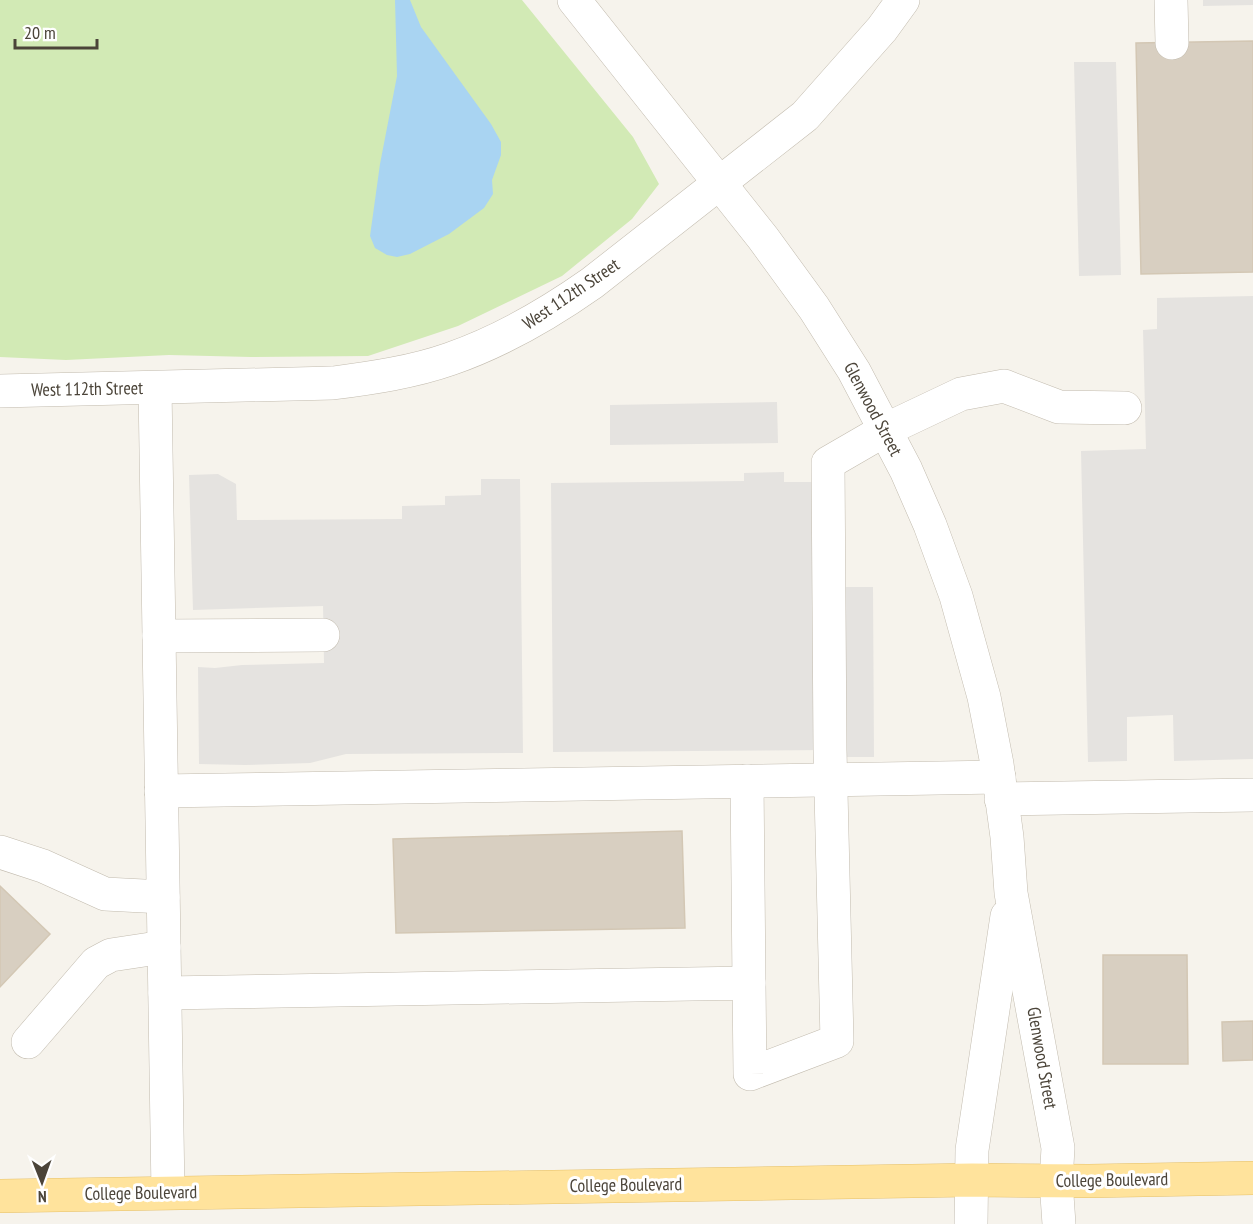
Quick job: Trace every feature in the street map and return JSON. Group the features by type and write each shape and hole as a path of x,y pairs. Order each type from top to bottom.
{"main road":[{"name":"College Boulevard","path":"0,1196 972,1180 1253,1178"}],"street":[{"name":"Glenwood Street","path":"574,0 719,183 814,308 854,371 906,470 925,514 956,596 984,697 1000,788 1011,893 1058,1148 1056,1181 1059,1224"},
{"name":"West 112th Street","path":"0,391 333,383 380,377 449,359 513,333 592,283 806,116 882,29 903,0"},
{"path":"1171,0 1172,43"},
{"path":"747,781 750,1074 837,1041 830,757 828,463 885,430 961,394 1004,386 1059,407 1125,408"},
{"path":"155,388 168,1192"},
{"path":"159,636 323,635"},
{"path":"161,791 832,780 1000,788 1253,795"},
{"path":"0,852 43,866 105,894 163,897"},
{"name":"Glenwood Street","path":"971,1224 972,1150 1011,893"},
{"path":"28,1042 96,963 111,955 164,947"},
{"path":"165,993 749,983"}],"green space":[{"path":"0,0 522,0 633,137 659,184 632,219 562,276 458,326 368,356 169,355 66,360 0,357"}],"shaded area":[{"path":"1203,0 1253,0 1253,5 1203,6"},
{"path":"1074,62 1116,62 1121,275 1079,276"},
{"path":"1253,296 1253,759 1174,761 1173,715 1127,717 1127,761 1088,762 1081,451 1146,449 1143,330 1157,329 1157,298"},
{"path":"777,402 778,443 610,445 610,405"},
{"path":"784,472 784,482 828,482 829,587 873,587 874,757 830,757 829,750 553,752 551,483 744,481 744,473"},
{"path":"218,474 236,484 237,520 402,519 402,506 445,505 445,496 481,495 481,479 520,479 523,753 346,754 310,763 199,764 198,667 324,663 323,604 323,606 193,610 189,475"}],"water":[{"path":"395,0 410,0 421,27 491,124 501,142 501,155 492,180 493,194 484,208 449,234 410,254 397,257 387,255 375,248 370,236 380,164 397,76"}],"building":[{"path":"1253,41 1253,272 1141,274 1136,43"},
{"path":"682,831 685,928 396,933 393,839"},
{"path":"0,886 50,934 0,987"},
{"path":"1103,955 1187,955 1188,1064 1103,1064"},
{"path":"1253,1021 1253,1060 1223,1061 1222,1022"}]}
